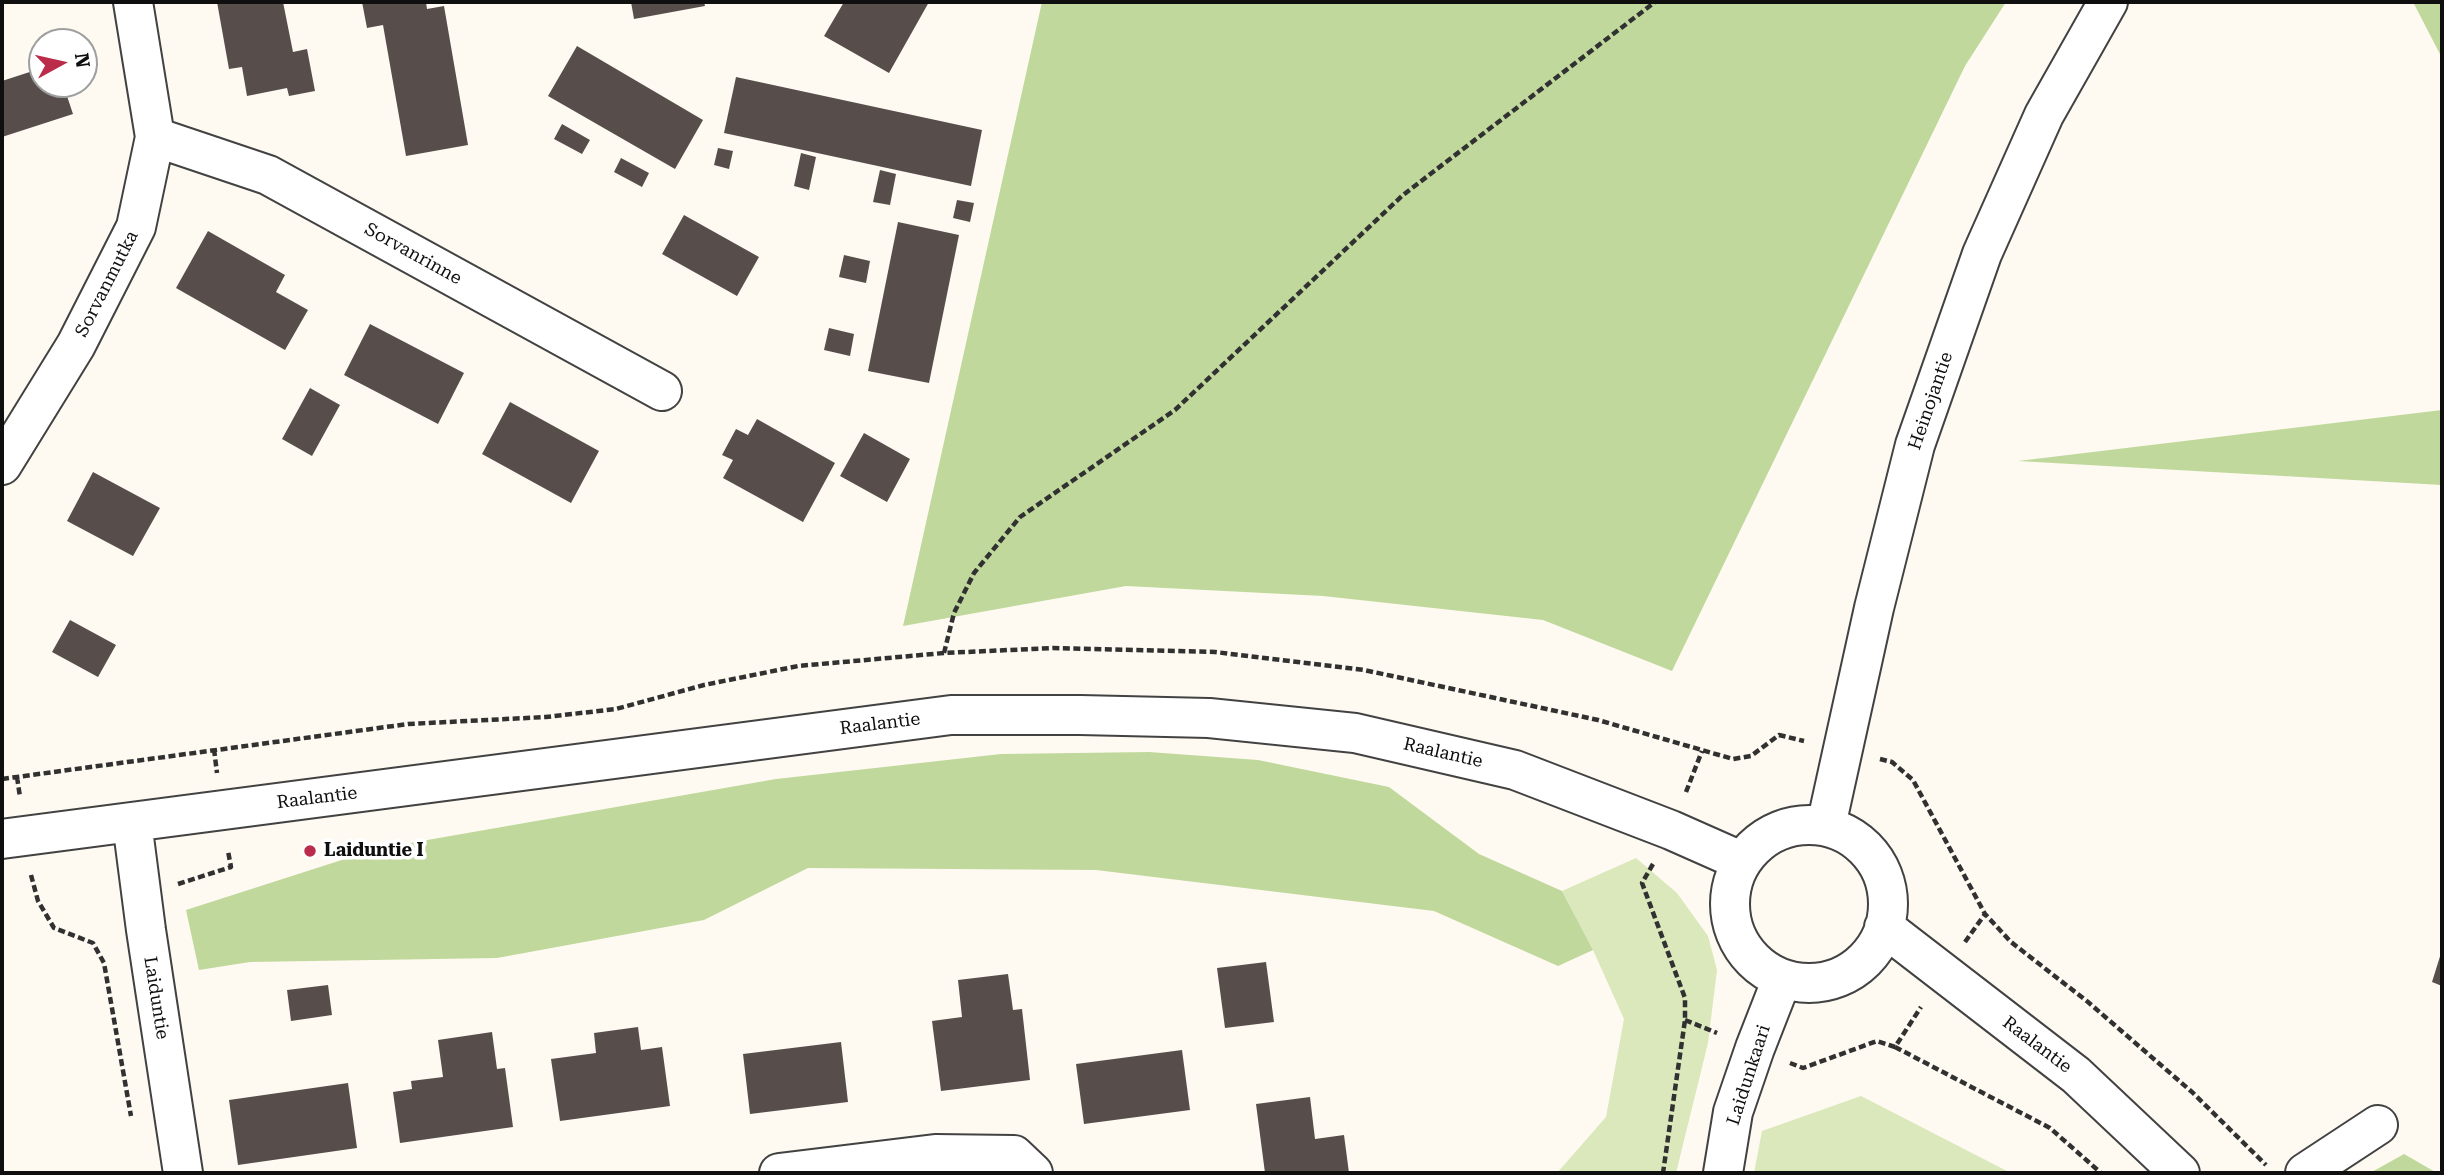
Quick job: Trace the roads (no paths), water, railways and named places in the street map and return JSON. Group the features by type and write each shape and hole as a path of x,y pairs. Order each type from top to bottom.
{"street":[{"name":"Sorvanmutka","path":"2,465 76,345 136,227 155,137 133,2"},
{"name":"Heinojantie","path":"1826,826 1874,608 1915,445 1982,254 2044,115 2108,2"},
{"name":"Sorvanrinne","path":"155,137 268,175 662,391"},
{"name":"Raalantie","path":"13,837 951,715 1080,715 1209,718 1355,733 1515,770 1671,830 1741,862"},
{"name":"Laiduntie","path":"132,822 183,1173"},
{"path":"1804,824 1826,826 1847,834 1864,847 1877,864 1885,884 1888,905 1885,926 1873,950 1854,969 1829,980 1803,983 1783,979 1756,963 1741,945 1732,923 1729,899 1741,862 1763,839 1782,828 1804,824"},
{"name":"Raalantie","path":"1885,926 1943,974 2076,1075 2180,1173"},
{"name":"Laidunkaari","path":"1723,1173 1733,1112 1783,979"},
{"path":"2305,1173 2378,1125"},
{"path":"779,1173 945,1164 1014,1155 1033,1173"}],"place":[{"name":"Laiduntie I","path":"310,851"}]}
